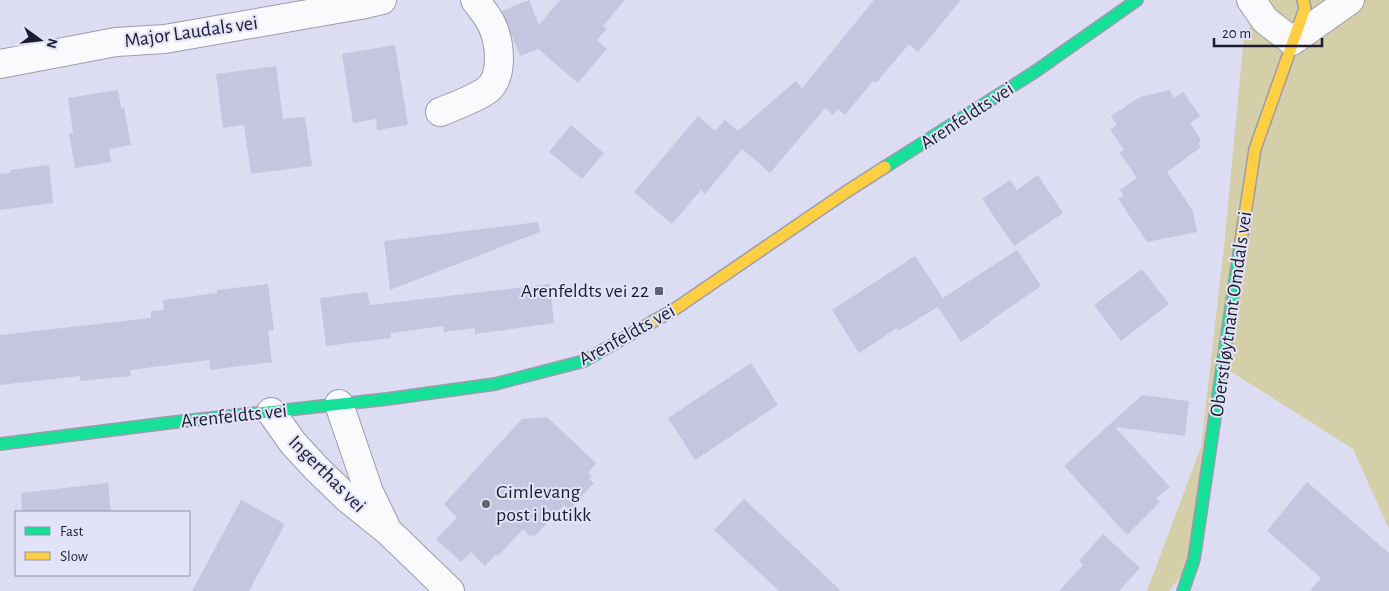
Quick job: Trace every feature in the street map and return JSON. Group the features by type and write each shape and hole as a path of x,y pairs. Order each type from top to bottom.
{"street":[{"name":"Major Laudals vei","path":"0,64 116,42 164,39 382,0"},
{"path":"440,112 488,90 497,75 500,55 491,23 476,0"},
{"name":"Arenfeldts vei","path":"0,444 175,422 387,400 495,384 584,362 672,311 846,192 1036,71 1137,0"},
{"path":"1250,0 1265,20 1292,41 1350,0"},
{"name":"Oberstløytnant Omdals vei","path":"1183,591 1194,559 1255,149 1305,8 1303,0"},
{"name":"Ingerthas vei","path":"339,404 369,492 388,531"},
{"name":"Ingerthas vei","path":"270,412 293,443 316,468 347,498 388,531 450,591"}],"shaded area":[{"path":"1269,0 1389,0 1389,529 1353,449 1224,367 1194,559 1169,591 1147,591 1201,447 1224,247 1244,35"}],"building":[{"path":"529,0 539,25 560,0 625,0 603,26 607,29 597,40 607,49 578,83 538,49 520,56 502,11"},
{"path":"874,0 961,0 918,52 909,44 876,83 873,81 845,115 838,109 833,115 825,108 770,173 742,149 705,194 701,190 672,224 634,192 698,116 715,131 725,120 738,131 796,81 802,88"},
{"path":"395,45 408,125 377,130 376,119 353,123 342,54"},
{"path":"276,66 283,119 305,117 312,166 251,174 244,125 223,128 216,74"},
{"path":"118,90 121,108 124,107 131,145 109,149 111,162 75,168 69,134 73,133 68,98"},
{"path":"1169,90 1174,98 1183,92 1200,116 1190,123 1201,140 1198,143 1201,147 1167,172 1193,211 1197,232 1147,242 1118,199 1124,196 1120,190 1137,178 1119,152 1124,150 1110,129 1117,125 1111,116 1140,97"},
{"path":"571,125 604,153 582,179 549,152"},
{"path":"49,165 53,203 0,210 0,174 10,173 10,170"},
{"path":"1038,175 1063,213 1014,246 982,199 1010,180 1017,190"},
{"path":"538,222 540,232 390,290 384,241"},
{"path":"1017,250 1041,286 961,342 938,307 898,331 897,328 859,353 832,310 915,256 943,298"},
{"path":"1142,269 1169,304 1121,341 1094,305"},
{"path":"268,284 274,330 268,331 272,362 210,370 209,360 130,370 131,376 80,381 80,376 0,385 0,335 151,318 151,311 164,310 163,300 217,293 217,290"},
{"path":"550,284 554,323 475,334 475,328 444,332 443,326 391,333 391,338 326,346 320,298 367,292 370,305"},
{"path":"751,363 778,405 695,460 668,418"},
{"path":"1142,395 1189,401 1185,436 1115,427 1170,487 1156,498 1160,502 1127,535 1064,466"},
{"path":"547,417 596,463 588,473 592,476 589,478 594,483 569,510 564,505 534,537 530,536 523,529 498,556 496,554 485,566 471,552 461,562 436,539 457,518 444,504 522,419"},
{"path":"1307,482 1389,553 1389,591 1310,591 1321,578 1267,531"},
{"path":"108,483 111,511 22,511 21,493"},
{"path":"744,499 841,591 779,591 714,530"},
{"path":"241,500 285,524 261,569 249,591 192,591"},
{"path":"1103,534 1140,568 1119,591 1059,591 1083,565 1079,561"}],"traffic: fast":[{"path":"885,167 1036,71 1137,0"},
{"path":"1183,591 1194,559 1240,247"},
{"path":"0,444 175,422 387,399 495,384 584,361 652,322"}],"traffic: slow":[{"path":"1240,247 1255,149 1305,8 1303,0"},
{"path":"652,322 672,311 885,167"}],"place":[{"name":"Arenfeldts vei 22","path":"659,291"},
{"name":"Gimlevang post i butikk","path":"486,504"}]}
